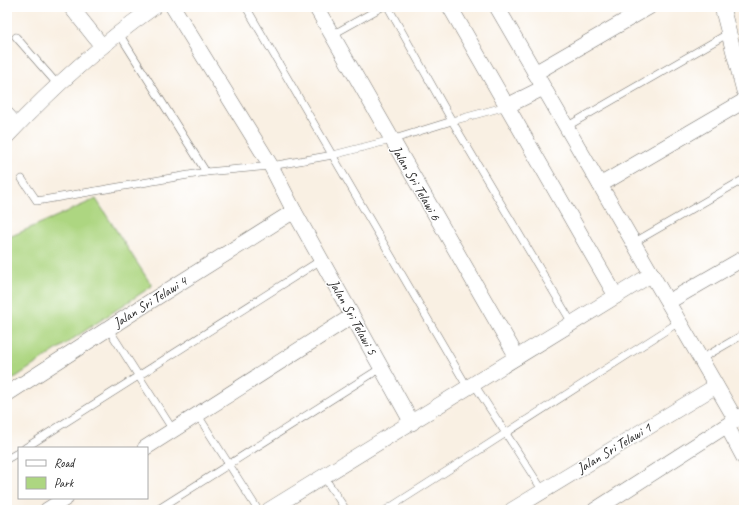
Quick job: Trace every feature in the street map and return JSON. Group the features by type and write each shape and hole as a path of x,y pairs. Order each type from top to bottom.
{"street":[{"path":"71,7 102,46"},
{"path":"10,125 38,103 118,32 154,7"},
{"name":"Jalan Sri Telawi 5","path":"173,7 271,166 294,212 412,423"},
{"name":"Jalan Sri Telawi 6","path":"316,7 517,357"},
{"path":"450,7 616,296"},
{"path":"535,73 649,7"},
{"path":"722,7 744,91"},
{"path":"501,8 543,88 736,420 744,458"},
{"path":"506,106 543,88"},
{"path":"600,185 744,102"},
{"name":"Jalan Sri Telawi 4","path":"8,389 294,212"},
{"path":"668,302 744,258"},
{"path":"269,510 652,274"},
{"path":"147,447 352,316"},
{"name":"Jalan Sri Telawi 1","path":"512,510 716,386"},
{"path":"595,510 736,420"},
{"path":"47,510 64,499"}],"lane":[{"path":"246,7 471,386 506,433 542,491"},
{"path":"332,35 382,7"},
{"path":"388,7 452,121 572,323"},
{"path":"118,32 206,172"},
{"path":"566,126 729,32"},
{"path":"16,37 58,85"},
{"path":"22,179 37,201 206,172 271,166 333,154 391,140 506,106"},
{"path":"633,243 744,179"},
{"path":"27,447 321,260"},
{"path":"386,510 679,322"},
{"path":"108,328 173,430"},
{"path":"701,359 744,334"},
{"path":"157,510 381,368"},
{"path":"197,414 258,510"},
{"path":"7,459 18,453"},
{"path":"324,477 346,510"}],"green space":[{"path":"96,199 152,286 10,381 7,375 7,238"}]}
